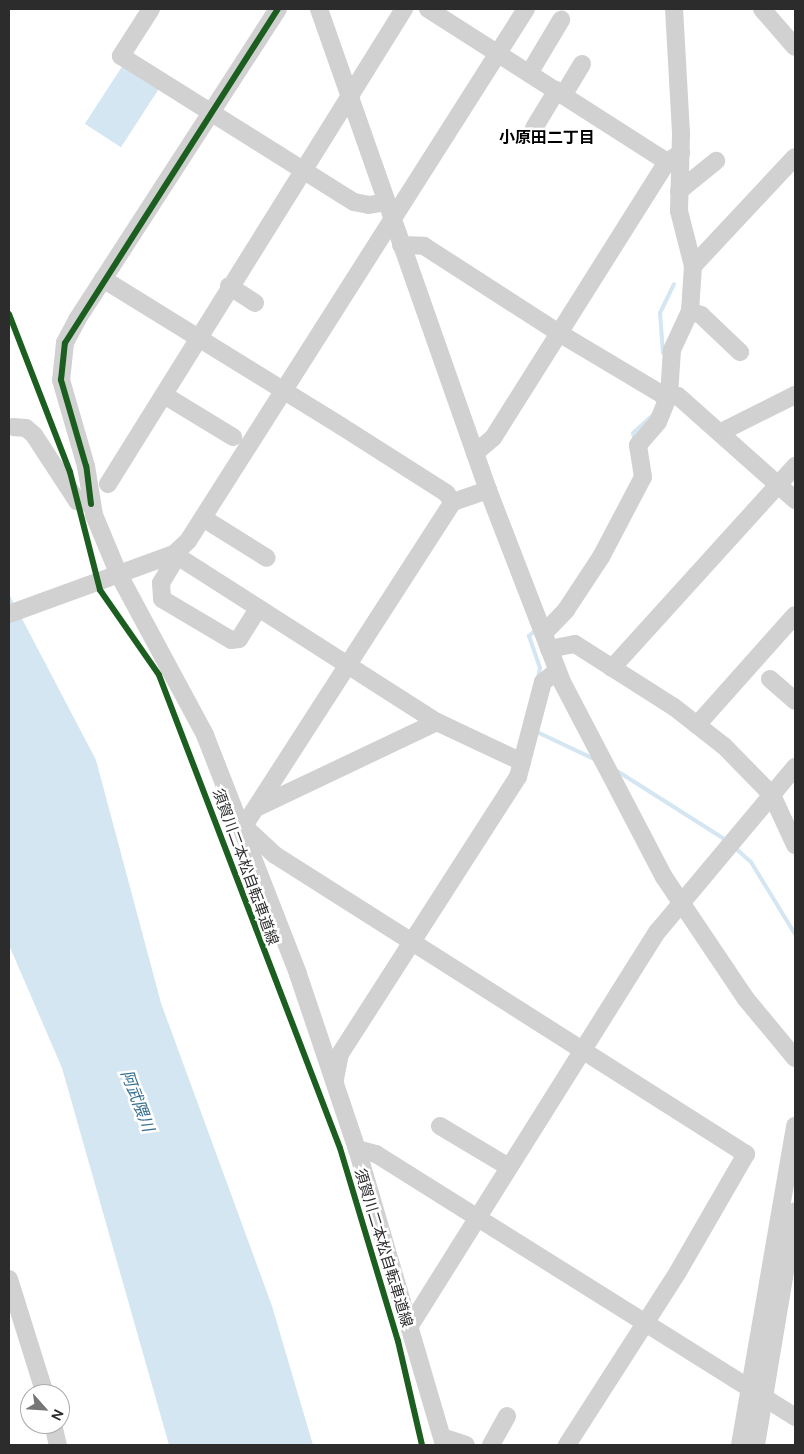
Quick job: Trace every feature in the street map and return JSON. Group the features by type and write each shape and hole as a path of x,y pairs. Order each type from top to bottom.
{"street":[{"path":"151,9 121,56 362,205 386,202"},
{"path":"278,9 103,279 65,344 61,364 91,504 112,577 185,691 243,828 335,1080 411,1324 443,1441 466,1445"},
{"path":"319,9 348,97 488,490 557,671 624,808 682,904 746,999 795,1058"},
{"path":"108,484 164,395 196,336 404,9"},
{"path":"428,9 560,92 674,158"},
{"path":"257,610 239,639 231,640 162,599 161,583 175,556 203,518 526,9"},
{"path":"546,641 618,525 643,477 638,445 658,422 670,395 672,350 690,311 693,266 674,158 674,9"},
{"path":"764,9 795,47"},
{"path":"530,72 561,20"},
{"path":"534,128 582,64"},
{"path":"693,266 795,157"},
{"path":"475,453 493,438 674,158"},
{"path":"679,191 716,160"},
{"path":"401,245 424,246 559,334 670,395 678,396 721,432 795,500"},
{"path":"103,279 284,390 446,493 453,502"},
{"path":"229,286 255,303"},
{"path":"690,311 701,314 740,352"},
{"path":"164,395 233,437"},
{"path":"721,432 795,395"},
{"path":"13,428 26,428 34,435 77,501 91,504"},
{"path":"612,668 779,486 795,466"},
{"path":"243,828 260,806 453,502 488,490"},
{"path":"203,518 267,558"},
{"path":"9,614 175,556"},
{"path":"175,556 348,668 437,722 522,762"},
{"path":"697,725 795,615"},
{"path":"546,641 570,643 612,668 697,725 772,795 795,845"},
{"path":"335,1080 340,1054 413,942 522,762 543,682 557,671"},
{"path":"770,679 795,701"},
{"path":"260,806 437,722"},
{"path":"411,1324 474,1217 658,931 795,768"},
{"path":"243,828 275,855 746,1154 645,1324 567,1445"},
{"path":"440,1126 507,1166"},
{"path":"756,1445 757,1395 795,1126"},
{"path":"357,1149 376,1154 757,1395 795,1416"},
{"path":"740,1445 757,1395 795,1211"},
{"path":"9,1279 42,1384"},
{"path":"491,1445 507,1416"}],"water":[{"path":"123,65 159,88 121,147 85,124"},
{"name":"阿武隈川","path":"9,594 96,760 161,1003 272,1306 313,1445 169,1445 62,1068 9,945"}],"waterway":[{"path":"663,353 660,313 674,284"},
{"path":"635,441 633,433 655,413"},
{"path":"537,629 529,636 540,668 538,678"},
{"path":"535,731 594,759"},
{"path":"614,769 726,840"},
{"path":"733,846 751,862 795,934"}],"cycle path":[{"path":"91,504 86,466 61,380 65,343 278,9"},
{"name":"須賀川二本松自転車道線","path":"9,314 70,472 100,590 159,675 340,1148 398,1341 422,1445"}],"district":[{"name":"小原田二丁目","path":"547,138"}]}
